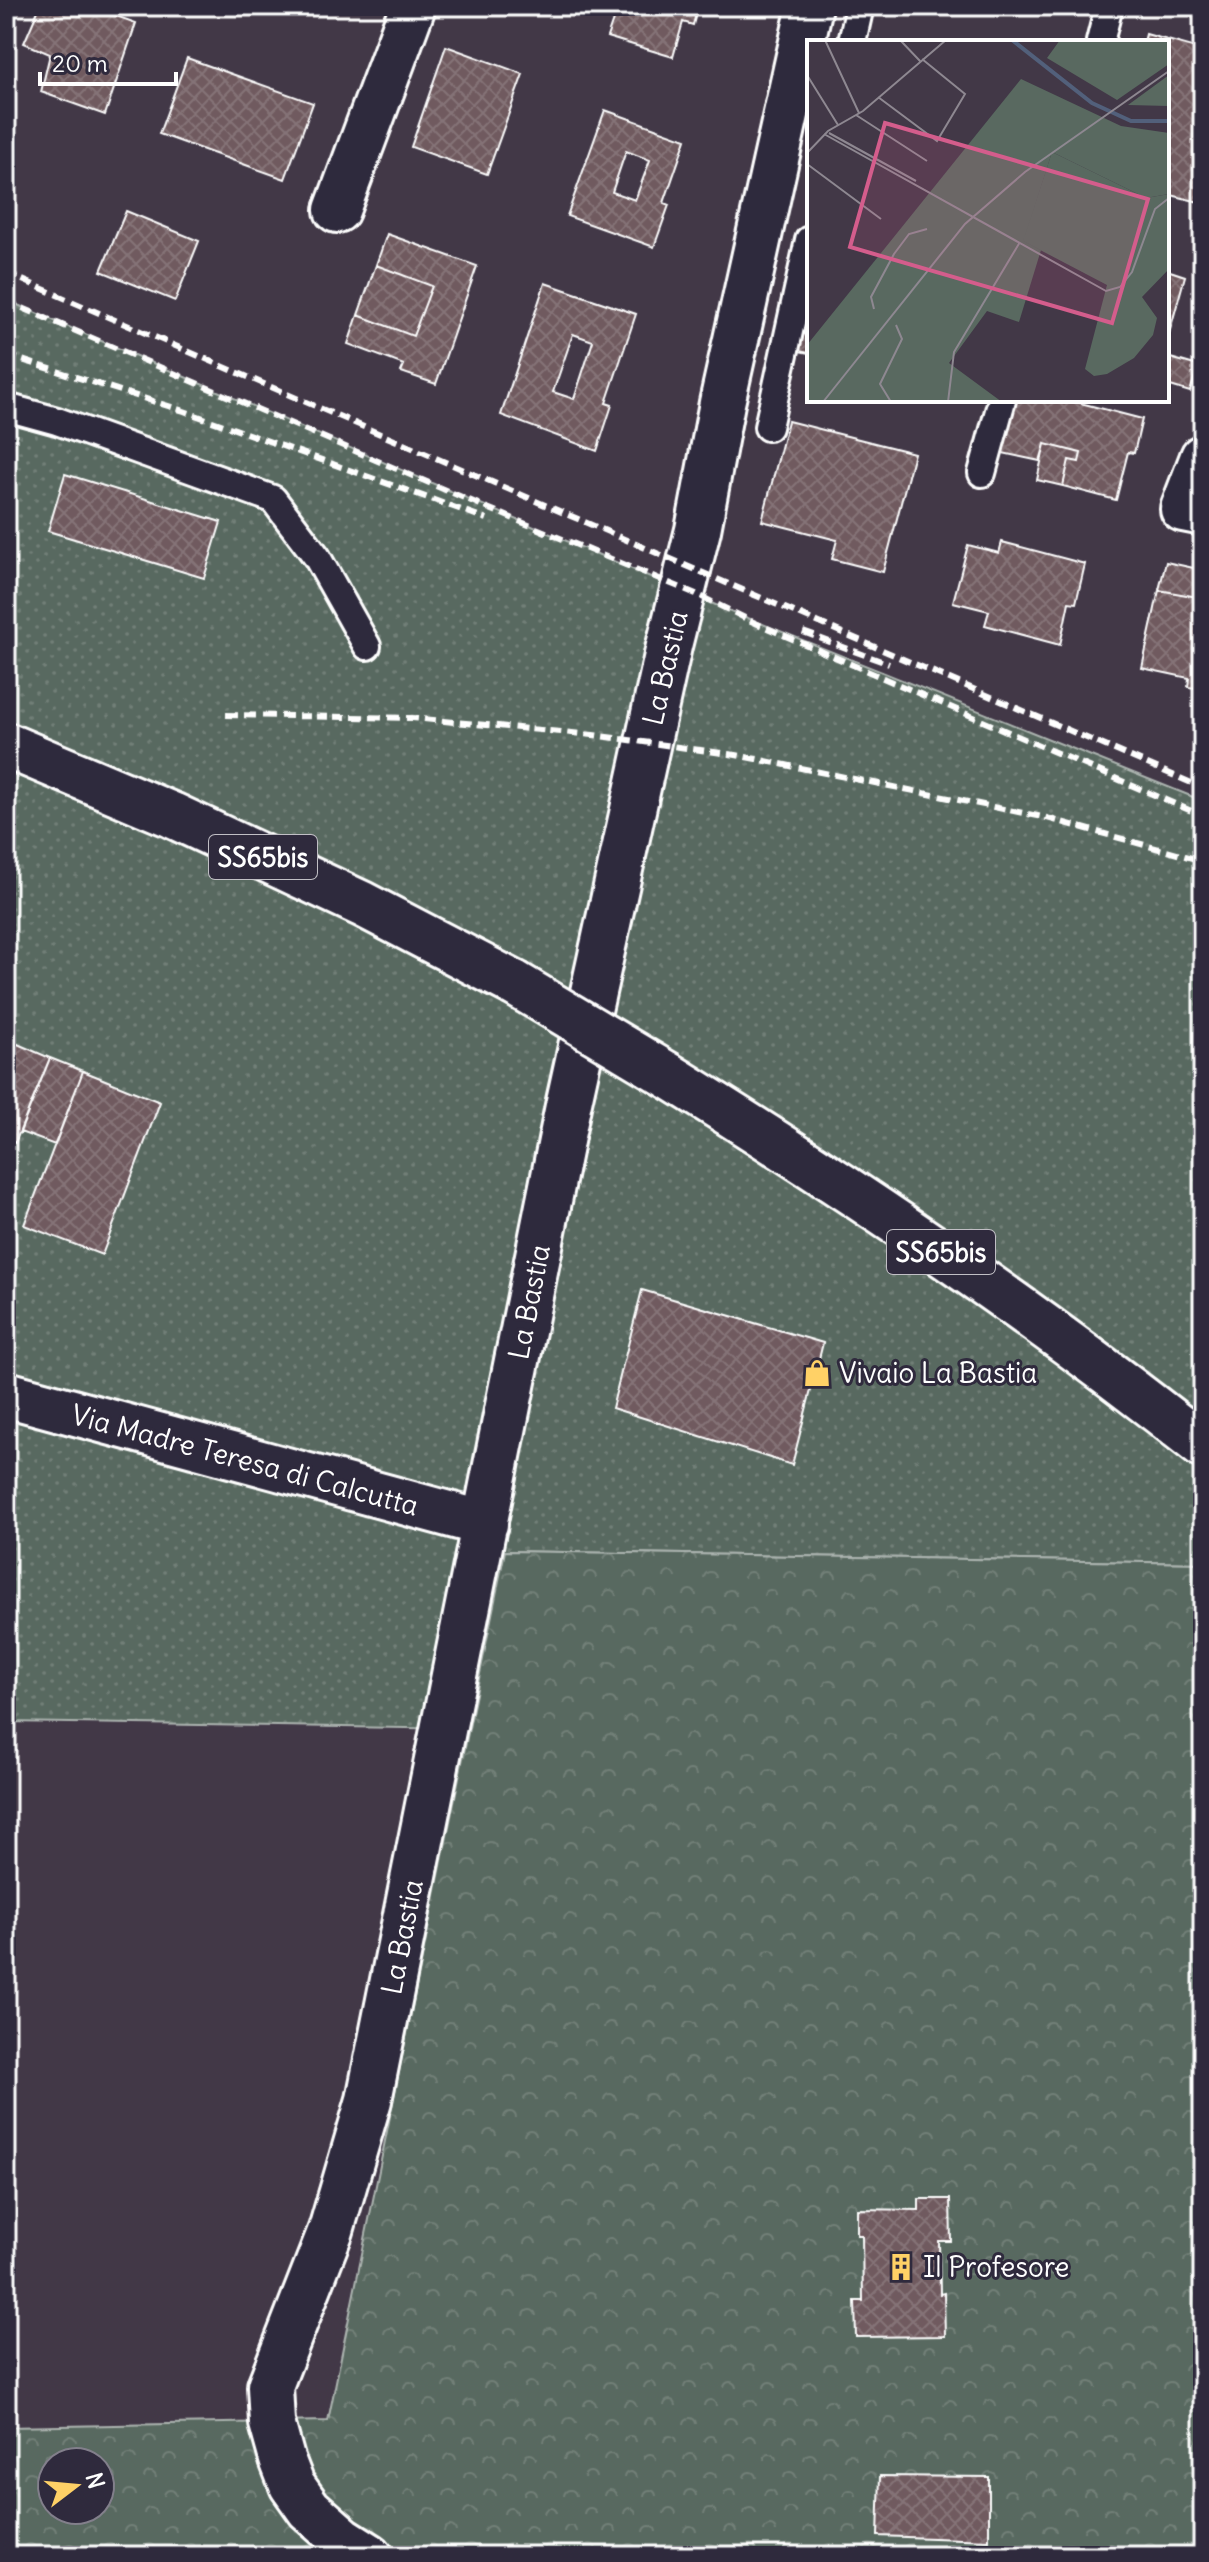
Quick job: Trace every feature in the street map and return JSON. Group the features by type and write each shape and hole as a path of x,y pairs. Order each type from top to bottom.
{"street":[{"path":"337,210 413,6"},
{"name":"La Bastia","path":"370,2556 343,2539 309,2509 292,2485 272,2423 270,2386 331,2230 369,2100 575,1077 669,646 698,530 722,403 810,6"},
{"path":"1203,457 1183,509 1203,513"},
{"name":"SS65bis","path":"6,745 199,827 362,904 514,983 668,1075 938,1249 1132,1389 1203,1446"},
{"name":"Via Madre Teresa di Calcutta","path":"6,1394 485,1524"}],"lane":[{"path":"852,40 860,6"},
{"path":"1100,40 1109,6"},
{"path":"768,427 807,249"},
{"path":"982,473 1001,402"},
{"path":"6,407 57,421 273,499 317,557 367,646"}],"green space":[{"path":"6,300 718,606 1203,801 1203,1563 505,1551 469,1729 6,1722"},
{"path":"505,1551 1203,1563 1203,2556 6,2556 6,2427 328,2421"}],"building":[{"path":"40,6 88,6 136,23 105,115 41,92 50,54 24,43"},
{"path":"618,6 698,6 693,25 683,22 673,57 607,37"},
{"path":"1146,34 1167,40 1144,40"},
{"path":"1169,40 1203,50 1203,203 1169,194"},
{"path":"446,46 523,74 487,174 411,147"},
{"path":"187,58 313,103 285,179 159,134"},
{"path":"605,110 686,139 664,203 669,205 654,247 567,216","holes":["626,151 650,160 635,200 612,192"]},
{"path":"126,211 199,241 175,301 101,271"},
{"path":"387,234 477,266 436,384 401,372 404,365 348,344 358,315 413,336 432,286 376,265"},
{"path":"376,265 432,286 413,336 358,315"},
{"path":"1169,271 1185,276 1169,334"},
{"path":"545,283 636,314 606,403 612,405 597,451 501,415","holes":["573,334 593,341 574,399 553,392"]},
{"path":"807,321 807,353 799,351"},
{"path":"1169,358 1198,366 1190,392 1169,386"},
{"path":"1009,402 1077,402 1142,419 1134,453 1128,452 1116,500 1063,486 1069,460 1079,462 1081,453 1045,444 1040,461 998,452"},
{"path":"788,421 914,453 883,572 832,559 837,540 762,521"},
{"path":"1045,444 1081,453 1079,462 1069,460 1063,486 1037,480"},
{"path":"65,474 221,522 204,578 48,531"},
{"path":"1002,542 1085,564 1076,603 1069,602 1060,645 985,625 989,611 953,602 968,545 999,553"},
{"path":"1166,562 1203,570 1203,598 1159,590"},
{"path":"1159,590 1203,598 1203,689 1188,687 1189,678 1142,668"},
{"path":"6,1039 50,1058 15,1143 6,1139"},
{"path":"50,1058 83,1071 55,1145 20,1132"},
{"path":"83,1071 160,1102 102,1255 24,1225"},
{"path":"642,1290 823,1343 792,1465 612,1408"},
{"name":"Il Profesore","path":"919,2199 950,2199 951,2241 939,2241 945,2336 856,2337 855,2301 863,2301 862,2235 857,2235 857,2209 919,2210"},
{"path":"880,2476 989,2477 989,2540 878,2536"}],"railway":[{"path":"6,273 1203,788"},
{"path":"6,301 696,594 751,621 1203,816"},
{"path":"6,355 184,411 487,519"},
{"path":"803,632 889,664"},
{"path":"226,715 412,718 593,735 736,755 1043,817 1203,861"}],"place":[{"name":"Vivaio La Bastia","path":"817,1373"},
{"name":"Il Profesore","path":"901,2267"}]}
